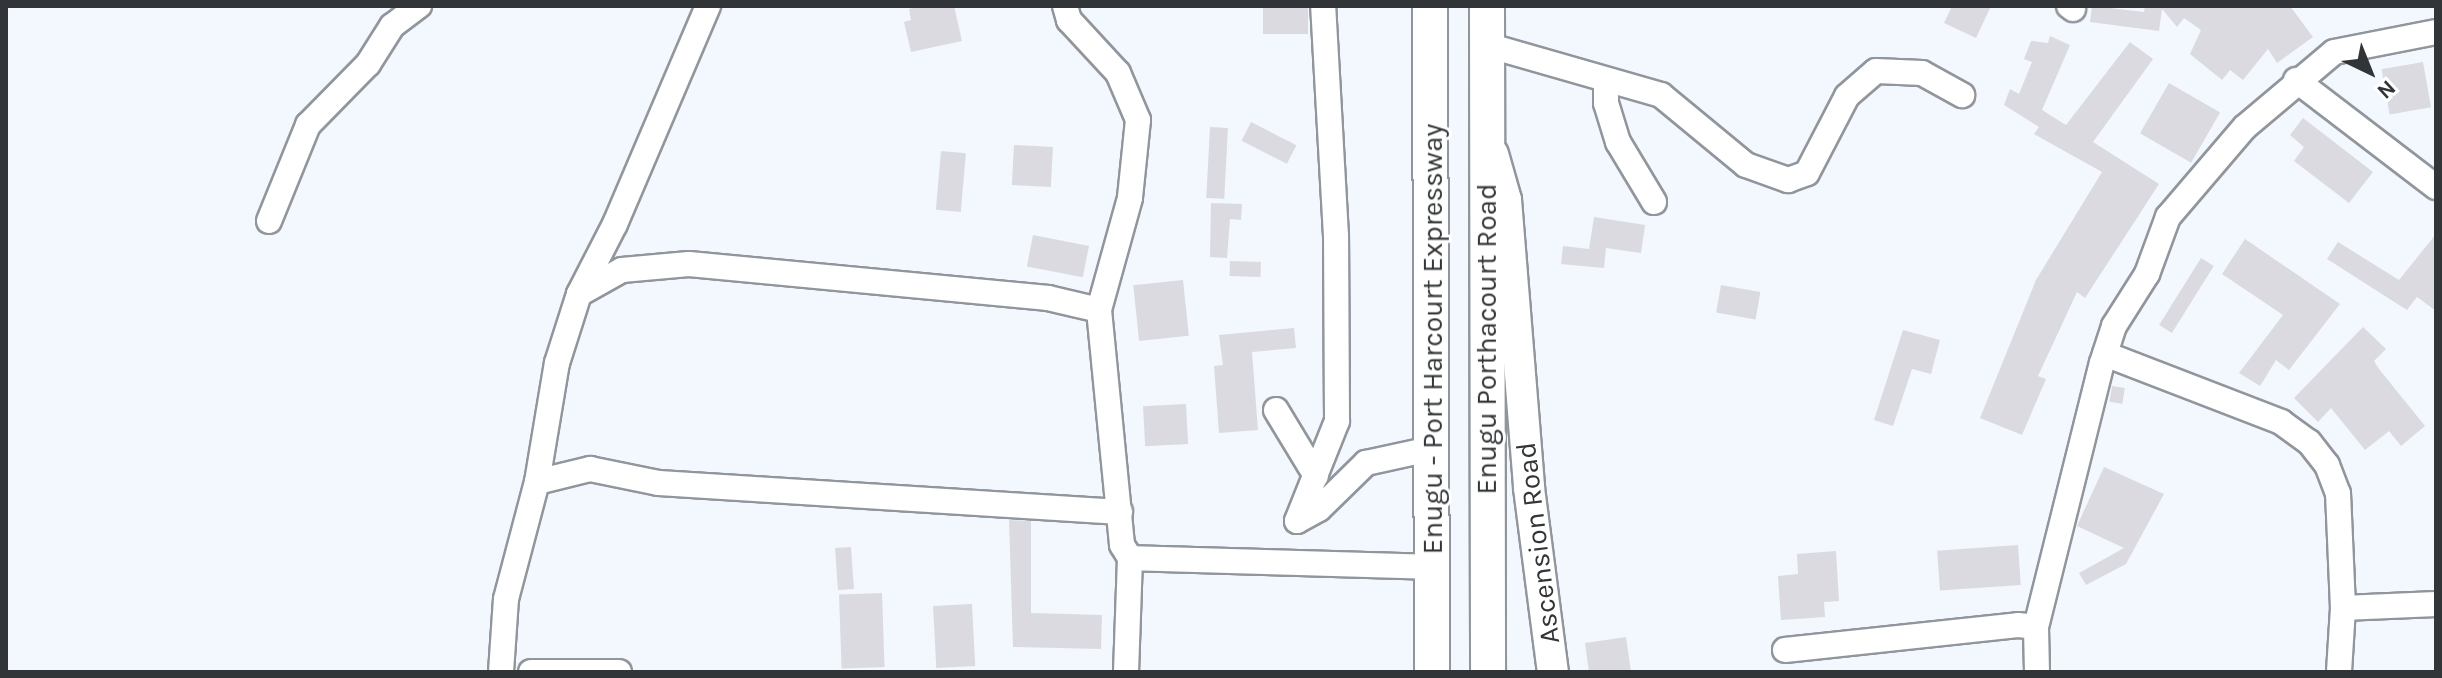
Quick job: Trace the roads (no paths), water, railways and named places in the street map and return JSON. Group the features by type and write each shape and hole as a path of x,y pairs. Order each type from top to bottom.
{"highway":[{"name":"Enugu - Port Harcourt Expressway","path":"1430,6 1435,448 1432,672"},
{"name":"Enugu Porthacourt Road","path":"1487,6 1488,672"}],"main road":[{"name":"Ascension Road","path":"1486,128 1506,200 1529,488 1553,672"}],"street":[{"path":"269,221 308,125 368,64 392,26 419,6"},
{"path":"501,672 506,599 537,482 549,398 579,294 642,165 708,6"},
{"path":"1065,6 1069,20 1118,73 1138,120 1130,198 1099,310 1122,545 1130,558 1126,672"},
{"path":"1323,6 1336,236 1337,421 1297,521 1319,509 1366,463 1435,448"},
{"path":"2037,672 2036,627 2105,354 2119,315 2147,274 2168,217 2245,127 2296,80 2334,52 2436,32"},
{"path":"1487,45 1606,81 1628,81 1661,95 1746,165 1788,180 1807,173 1847,96 1876,71 1922,73 1962,95"},
{"path":"2296,80 2436,187"},
{"path":"1606,81 1614,131 1654,202"},
{"path":"579,294 622,270 689,264 1048,298 1099,310"},
{"path":"2105,354 2281,422 2309,442 2327,465 2338,493 2343,608 2339,672"},
{"path":"1276,410 1316,476"},
{"path":"537,482 590,469 659,483 1120,512"},
{"path":"1130,558 1433,567"},
{"path":"2343,608 2436,604"},
{"path":"1785,650 2018,625 2036,627"},
{"path":"531,672 619,672"}]}
